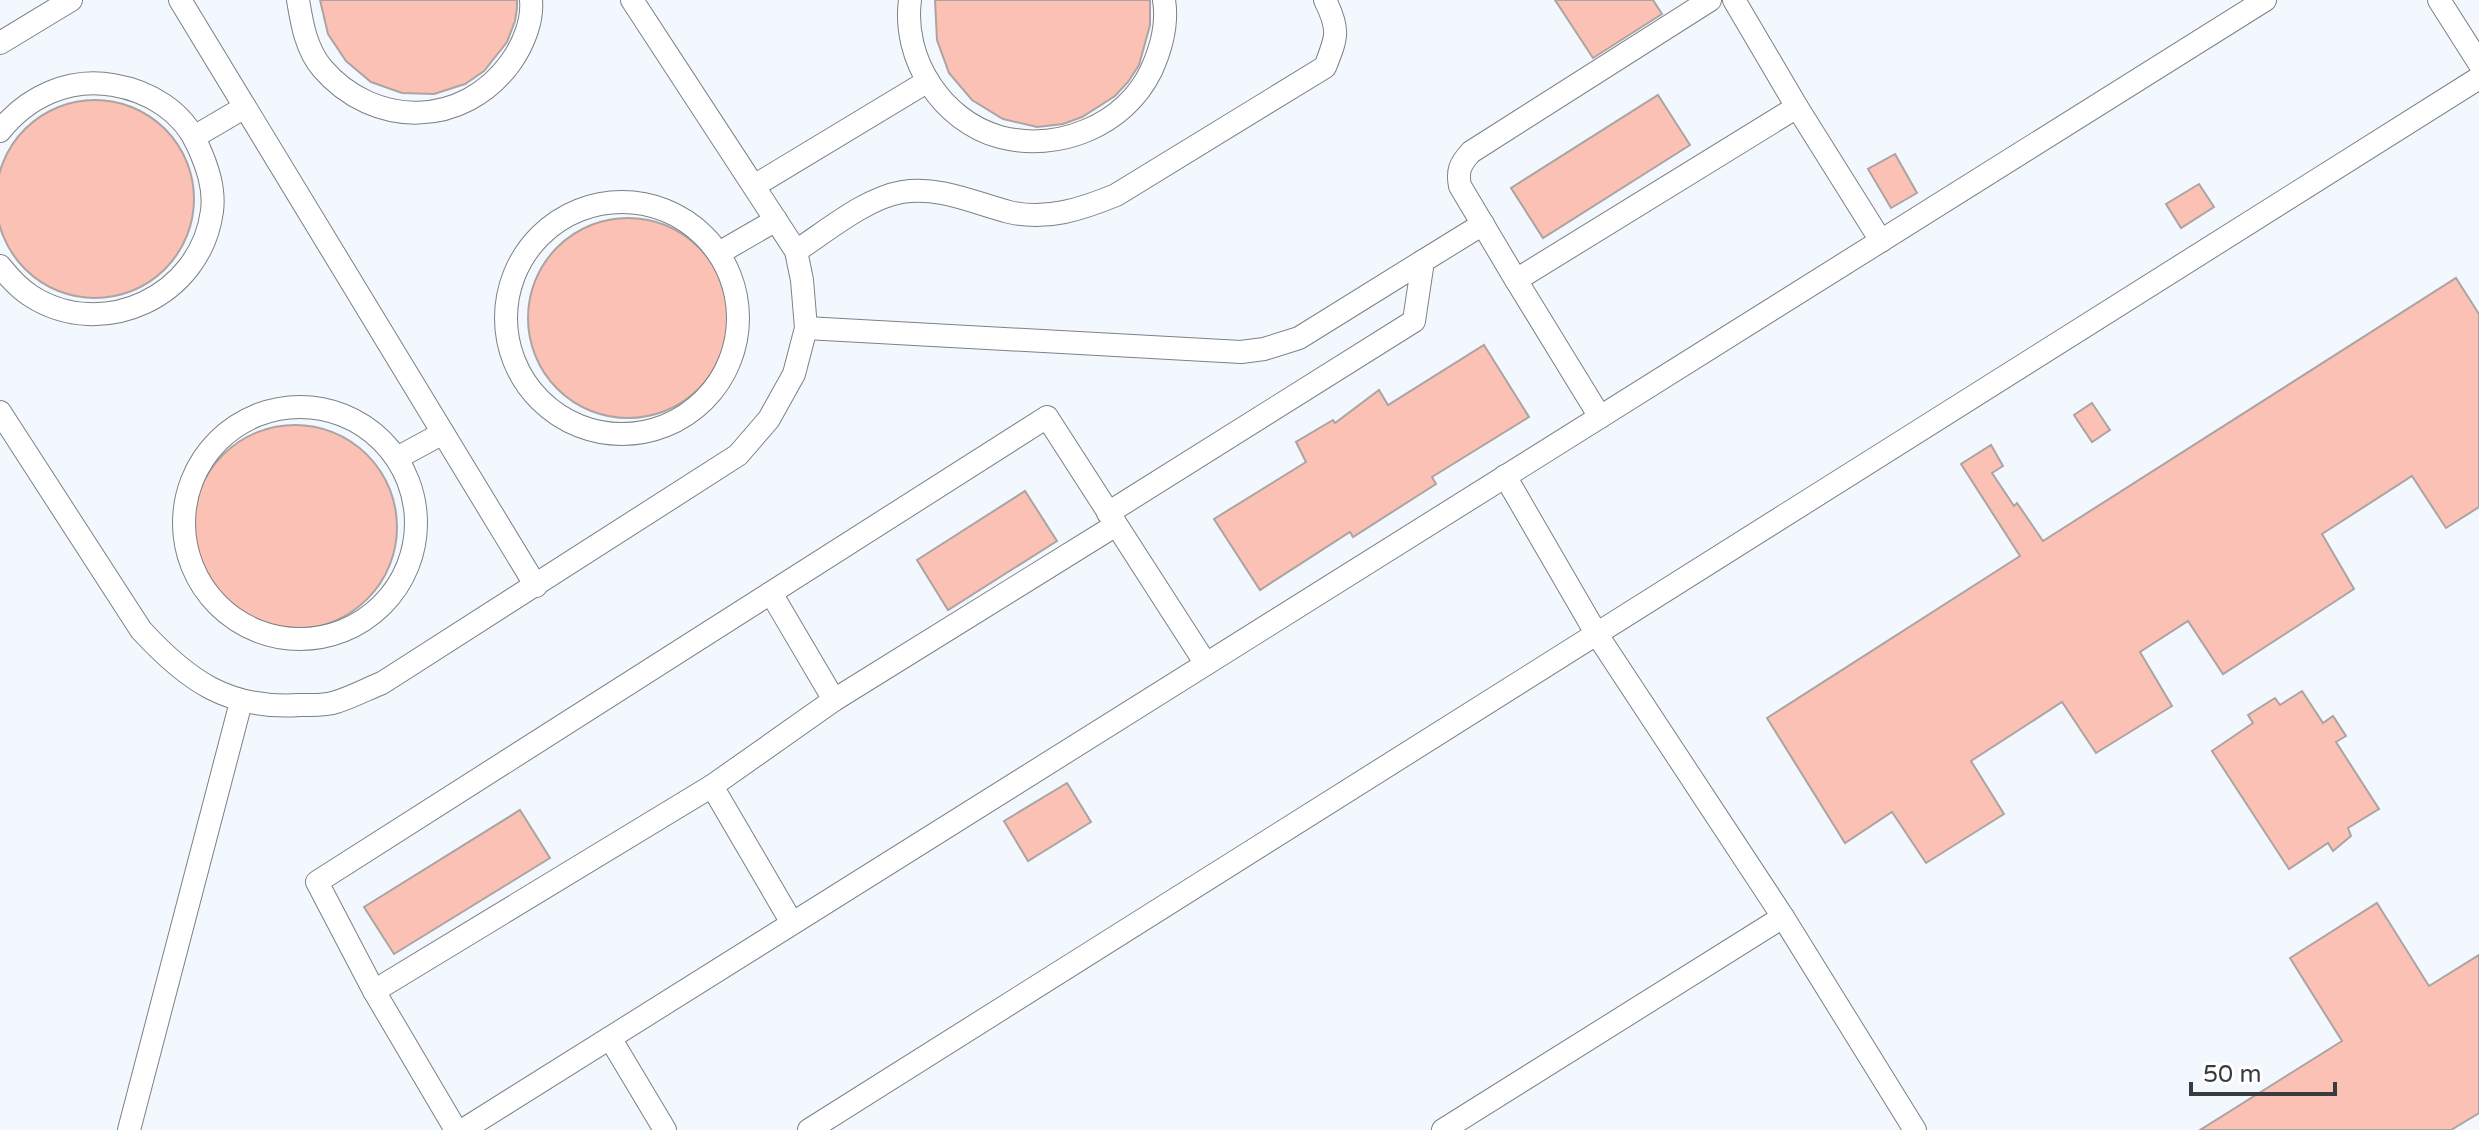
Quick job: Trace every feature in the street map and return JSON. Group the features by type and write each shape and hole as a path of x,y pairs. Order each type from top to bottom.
{"lane":[{"path":"0,43 71,0"},
{"path":"180,0 536,586"},
{"path":"298,0 304,34 321,67 350,94 387,111 427,114 465,103 498,80 521,47 532,9 531,0"},
{"path":"0,412 141,630 168,660 203,686 241,702 285,706 333,703 382,683 738,455 769,419 794,374 806,328 796,251 632,0"},
{"path":"910,0 907,16 914,56 933,91 963,119 999,136 1039,142 1079,135 1115,116 1143,87 1160,51 1166,10 1164,0"},
{"path":"796,251 873,202 901,192 934,190 1013,213 1044,215 1083,209 1116,195 1325,67 1337,38 1325,0"},
{"path":"1600,417 1460,186 1458,175 1461,163 1471,152 1710,0"},
{"path":"1734,0 1881,241"},
{"path":"463,1130 2265,0"},
{"path":"2439,0 2479,63"},
{"path":"809,1130 2479,78"},
{"path":"754,186 928,81"},
{"path":"0,131 28,103 61,87 98,82 135,89 167,106 194,137 209,170 212,210 201,248 178,281 145,304 107,315 67,312 30,296 0,266"},
{"path":"194,137 245,107"},
{"path":"1516,280 1797,107"},
{"path":"625,201 637,203 661,208 694,226 719,253 736,289 739,329 728,368 705,400 672,423 633,434 593,431 557,415 527,387 510,354 506,330 511,281 528,248 554,222 588,206 625,201"},
{"path":"719,253 776,220"},
{"path":"806,328 1241,352 1282,345 1299,338 1483,224"},
{"path":"374,991 712,786 834,700 1414,321 1423,261"},
{"path":"303,407 327,411 372,431 397,458 414,495 417,535 406,573 383,606 350,629 311,640 271,637 234,620 206,592 188,560 183,523 189,487 200,465 206,454 232,428 266,412 303,407"},
{"path":"456,1130 374,991 317,882 1047,417 1206,664"},
{"path":"397,458 443,433"},
{"path":"1505,476 1596,633 1783,917 1915,1130"},
{"path":"771,593 834,700"},
{"path":"129,1130 241,702"},
{"path":"712,786 792,923"},
{"path":"1443,1130 1783,917"},
{"path":"610,1038 665,1130"}],"building":[{"path":"320,0 517,0 517,8 507,42 484,71 465,84 434,94 402,93 371,82 346,61 328,34"},
{"path":"935,0 1150,0 1150,25 1139,65 1115,96 1082,117 1063,124 1037,127 1003,119 972,100 949,73 937,40"},
{"path":"1555,0 1653,0 1662,14 1593,58"},
{"path":"1658,95 1690,145 1543,238 1511,188"},
{"path":"95,100 133,107 165,129 187,161 194,199 187,237 165,269 133,291 95,298 57,291 25,269 3,237 -4,199 3,161 25,129 57,107"},
{"path":"1895,154 1917,193 1891,208 1868,169"},
{"path":"2199,184 2214,207 2181,228 2166,204"},
{"path":"628,218 666,226 699,247 720,280 728,318 720,356 699,389 666,410 628,418 590,410 557,389 536,356 528,318 536,280 557,247 590,226"},
{"path":"2456,278 2479,314 2479,507 2446,528 2412,476 2322,534 2354,589 2299,625 2223,674 2188,621 2140,652 2172,706 2096,753 2062,702 1971,761 2004,814 1926,863 1892,812 1845,843 1767,718 2020,556 1961,464 1991,445 2003,466 1992,473 2043,541"},
{"path":"1484,345 1529,417 1432,477 1436,484 1353,537 1350,532 1260,590 1214,519 1306,462 1296,442 1333,420 1335,423 1379,390 1388,405"},
{"path":"2092,403 2110,430 2092,442 2074,415"},
{"path":"295,425 334,433 367,455 389,488 397,527 389,566 367,599 334,621 295,629 256,621 223,599 201,566 193,527 201,488 223,455 256,433"},
{"path":"1025,491 1057,541 948,610 917,560"},
{"path":"2302,691 2323,723 2333,716 2346,736 2336,742 2379,809 2348,828 2351,836 2333,851 2328,843 2289,869 2212,751 2253,723 2248,715 2275,698 2280,705"},
{"path":"1067,783 1091,822 1028,861 1004,821"},
{"path":"520,810 550,858 394,954 364,907"},
{"path":"2377,903 2429,986 2479,955 2479,1113 2451,1130 2200,1130 2342,1041 2290,958"}]}
